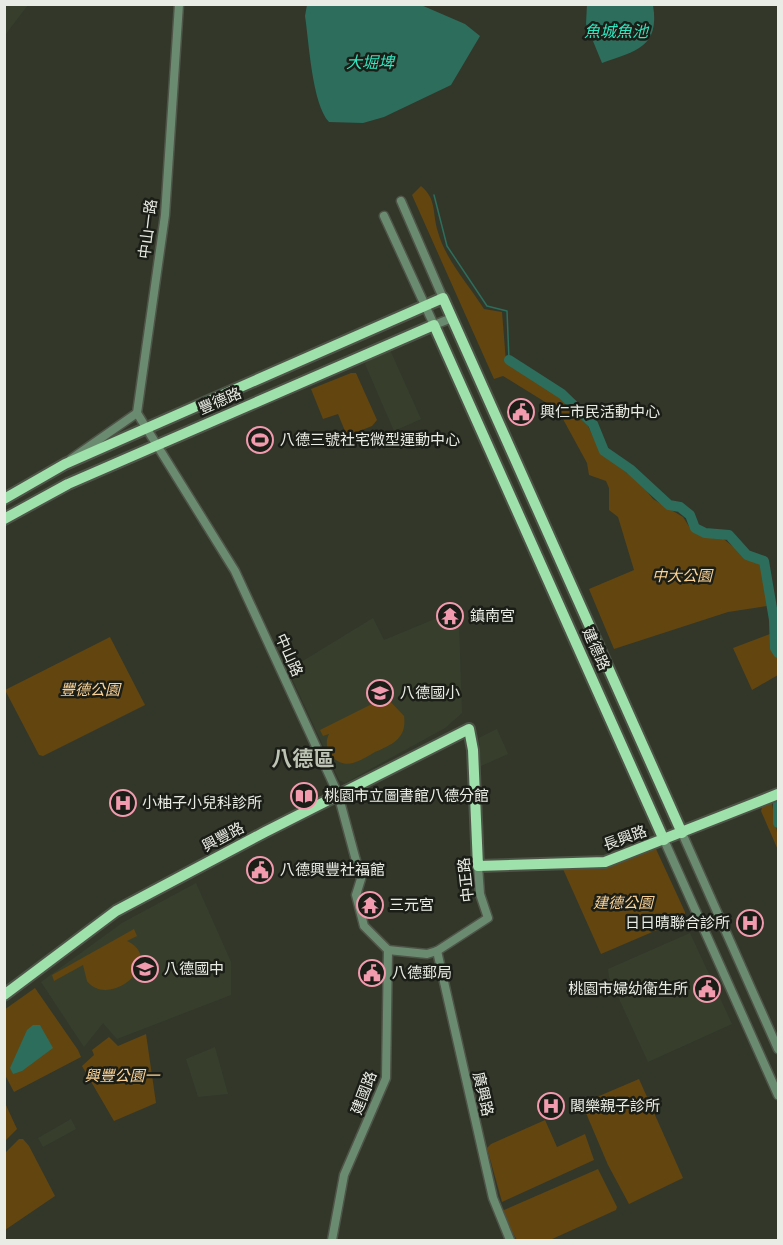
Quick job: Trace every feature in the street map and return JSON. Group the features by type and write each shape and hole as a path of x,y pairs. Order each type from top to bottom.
{"main road":[{"name":"豐德路","path":"4,500 65,464 443,298"},
{"name":"建德路","path":"443,298 682,832"},
{"name":"豐德路","path":"4,519 57,489 435,325"},
{"name":"建德路","path":"435,325 664,840"},
{"name":"興豐路","path":"4,995 116,911 338,794 469,729"},
{"name":"中正路","path":"469,729 473,750 478,866"},
{"name":"長興路","path":"478,866 604,862 776,794"}],"street":[{"name":"中山一路","path":"137,413 165,215 179,8"},
{"name":"建德路","path":"401,201 443,298"},
{"name":"建德路","path":"384,216 435,325"},
{"name":"豐德路","path":"435,325 452,318"},
{"path":"65,464 81,450 137,413 156,445"},
{"name":"中山路","path":"156,445 239,578 338,794 360,879 356,899 364,926 388,950"},
{"name":"建德路","path":"682,832 778,1049"},
{"name":"建德路","path":"664,840 778,1095"},
{"name":"中正路","path":"437,951 489,918 480,894 478,866"},
{"path":"388,950 427,954 437,951"},
{"name":"建國路","path":"332,1240 344,1175 386,1078 388,950"},
{"name":"廣興路","path":"437,951 492,1198 510,1240"}],"shaded area":[{"path":"4,5 28,5 5,35"},
{"path":"390,350 421,419 394,431 365,364 368,360"},
{"name":"八德國小","path":"442,616 445,628 459,624 462,713 445,728 345,783 339,780 290,674 293,667 373,618 384,640"},
{"path":"497,729 508,754 481,766 479,738"},
{"name":"八德國中","path":"196,883 231,962 231,995 117,1039 103,1023 84,1047 41,982 122,923"},
{"path":"690,933 732,1024 648,1062 609,977 608,969"},
{"path":"215,1047 228,1094 198,1097 186,1059"},
{"path":"71,1119 76,1129 43,1147 38,1138"}],"green space":[{"name":"中大公園","path":"421,186 430,196 441,242 452,262 484,309 502,312 506,362 559,397 588,426 600,451 642,485 653,499 683,517 690,528 707,536 721,537 749,559 763,564 767,606 728,612 614,649 589,589 634,570 618,517 609,510 609,488 606,481 589,475 587,463 558,410 503,376 494,379 412,195"},
{"path":"356,373 377,420 372,426 347,436 338,414 323,419 311,389"},
{"path":"770,634 771,648 778,658 778,675 752,690 733,648"},
{"name":"豐德公園","path":"110,637 145,705 43,756 39,755 5,690"},
{"path":"386,697 404,716 401,735 393,743 356,762 347,764 336,760 327,746 329,734 323,736 320,730"},
{"path":"772,803 778,850 761,811 762,807"},
{"name":"建德公園","path":"656,849 685,912 685,918 601,954 563,869 609,866"},
{"path":"134,929 137,936 127,941 138,950 141,960 138,970 131,979 108,990 97,988 87,981 83,965 54,981 52,975"},
{"path":"35,988 81,1057 14,1092 5,1075 4,1010"},
{"name":"興豐公園一","path":"146,1034 156,1103 114,1121 82,1066 94,1055 92,1050 109,1037 118,1046"},
{"path":"639,1079 683,1178 629,1204 608,1165 583,1106 585,1102"},
{"path":"5,1103 17,1129 4,1141"},
{"path":"545,1120 557,1147 585,1134 594,1160 502,1202 487,1148 491,1144"},
{"path":"19,1139 23,1139 29,1146 55,1196 5,1230 5,1153"},
{"path":"598,1169 617,1207 616,1210 550,1240 517,1240 503,1218 504,1210"}],"water":[{"name":"魚城魚池","path":"587,4 653,5 653,30 649,39 635,50 602,63 586,24"},
{"name":"大堀埤","path":"307,5 421,5 465,24 480,36 451,85 384,117 363,123 329,122 323,113 315,87 305,16"},
{"path":"33,1025 40,1025 53,1048 22,1071 13,1074 10,1068 27,1030"}],"waterway":[{"path":"434,195 447,246 487,306 507,311 509,360"},
{"path":"509,360 562,394 593,424 604,451 630,469 669,505 680,507 690,515 695,528 705,533 729,535 747,555 764,561 774,620 775,648 778,653"},
{"path":"778,795 778,823"}],"place":[{"name":"興仁市民活動中心","path":"521,412"},
{"name":"八德三號社宅微型運動中心","path":"260,440"},
{"name":"鎮南宮","path":"450,616"},
{"name":"八德國小","path":"380,693"},
{"name":"桃園市立圖書館八德分館","path":"304,796"},
{"name":"小柚子小兒科診所","path":"123,803"},
{"name":"八德興豐社福館","path":"260,870"},
{"name":"三元宮","path":"370,905"},
{"name":"日日晴聯合診所","path":"750,923"},
{"name":"八德國中","path":"145,969"},
{"name":"八德郵局","path":"372,973"},
{"name":"桃園市婦幼衛生所","path":"707,989"},
{"name":"閣樂親子診所","path":"551,1106"}],"district":[{"name":"八德區","path":"303,759"}]}
